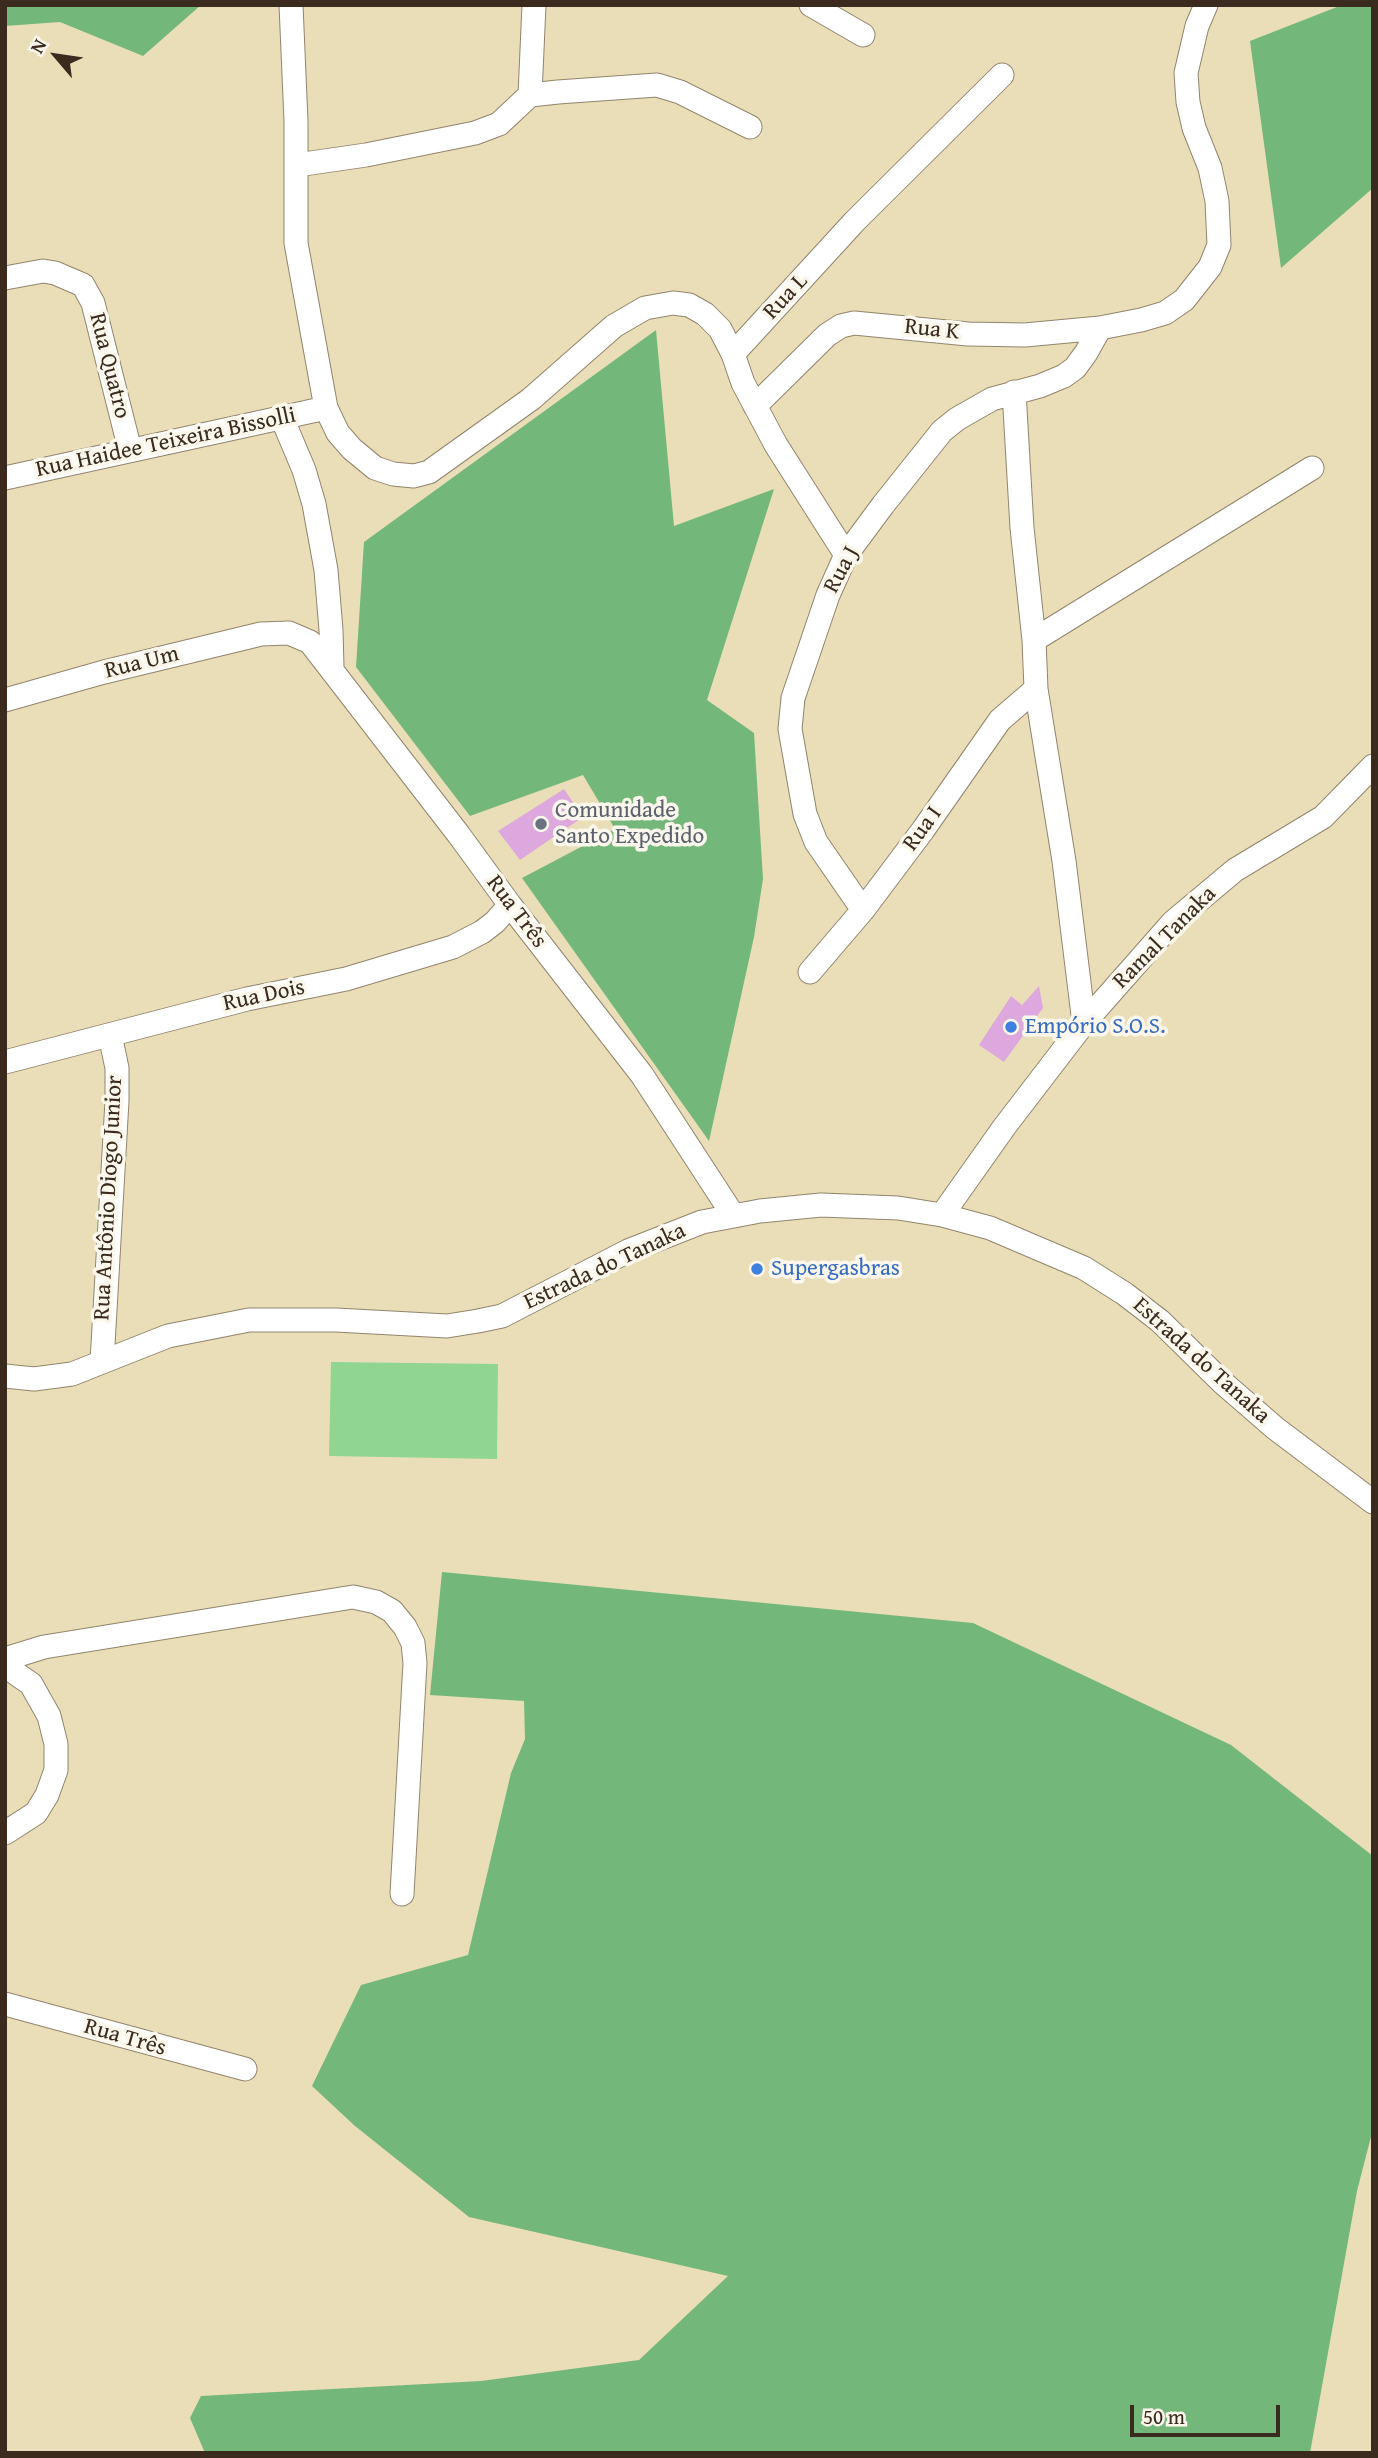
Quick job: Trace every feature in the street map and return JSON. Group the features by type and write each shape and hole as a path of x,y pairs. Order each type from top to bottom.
{"street":[{"path":"290,5 297,165 294,202 296,243 326,408 338,433 352,449 375,468 393,474 414,476 429,472 531,399 614,326 645,308 673,303 689,305 705,314 720,329 733,354 743,383 776,444 846,555"},
{"path":"530,95 534,5"},
{"path":"811,5 863,35"},
{"name":"Rua K","path":"755,406 834,330 854,323 979,334 1025,335 1100,328 1141,320 1166,313 1184,300 1210,267 1219,245 1217,201 1210,168 1194,128 1188,102 1186,73 1197,26 1206,5"},
{"name":"Rua L","path":"733,354 855,221 1002,75"},
{"path":"297,165 366,155 475,133 499,124 530,95 657,85 680,92 750,127"},
{"name":"Rua Quatro","path":"5,278 43,271 83,285 93,303 130,450"},
{"name":"Rua J","path":"863,910 816,842 805,814 790,729 793,698 828,595 846,555 942,431 992,399 1054,382 1075,368 1100,328"},
{"path":"1014,392 1036,689 1064,861 1084,1023"},
{"name":"Rua Haidee Teixeira Bissolli","path":"5,478 326,408"},
{"path":"282,418 304,470 314,504 326,570 332,667"},
{"path":"1034,639 1311,468"},
{"name":"Rua Três","path":"279,633 305,638 332,667 510,905 642,1075 733,1215"},
{"name":"Rua Um","path":"5,700 116,669 261,634 279,633"},
{"name":"Rua I","path":"810,972 863,910 1000,720 1036,689"},
{"name":"Ramal Tanaka","path":"942,1215 1005,1126 1084,1023 1144,953 1200,898 1235,870 1322,817 1373,765"},
{"name":"Rua Dois","path":"5,1062 247,999 346,979 453,947 482,932 510,905"},
{"name":"Rua Antônio Diogo Junior","path":"102,1362 117,1101 117,1068 110,1035"},
{"name":"Estrada do Tanaka","path":"5,1376 34,1379 72,1374 168,1335 249,1320 336,1320 447,1326 502,1316 639,1246 702,1222 733,1215 821,1205 887,1207 942,1215 990,1228 1084,1268 1125,1294 1160,1321 1222,1382 1275,1428 1373,1502"},
{"path":"5,1659 44,1647 353,1597 376,1602 392,1611 413,1643 415,1664 402,1894"},
{"path":"5,1666 31,1684 50,1716 56,1744 56,1770 47,1795 36,1813 5,1833"},
{"name":"Rua Três","path":"5,2004 245,2069"}],"green space":[{"path":"5,5 201,5 143,56 60,22 5,26"},
{"path":"1342,5 1373,5 1373,188 1281,268 1250,41"},
{"path":"656,330 674,526 774,489 707,700 754,733 763,879 754,937 709,1141 522,878 615,829 583,775 470,816 356,667 364,542"},
{"path":"331,1362 498,1364 497,1459 329,1456"},
{"path":"442,1572 973,1623 1231,1745 1373,1856 1373,2129 1357,2191 1310,2453 205,2453 190,2418 201,2396 481,2381 639,2360 728,2276 469,2217 355,2126 312,2086 361,1985 468,1955 511,1773 525,1739 524,1701 430,1695"}],"building":[{"name":"Comunidade Santo Expedido","path":"564,789 583,817 520,860 498,831"},
{"name":"Empório S.O.S.","path":"1039,986 1043,1008 1004,1062 979,1045 1011,996 1022,1005"}],"place":[{"name":"Comunidade Santo Expedido","path":"541,824"},
{"name":"Empório S.O.S.","path":"1011,1027"},
{"name":"Supergasbras","path":"757,1269"}]}
